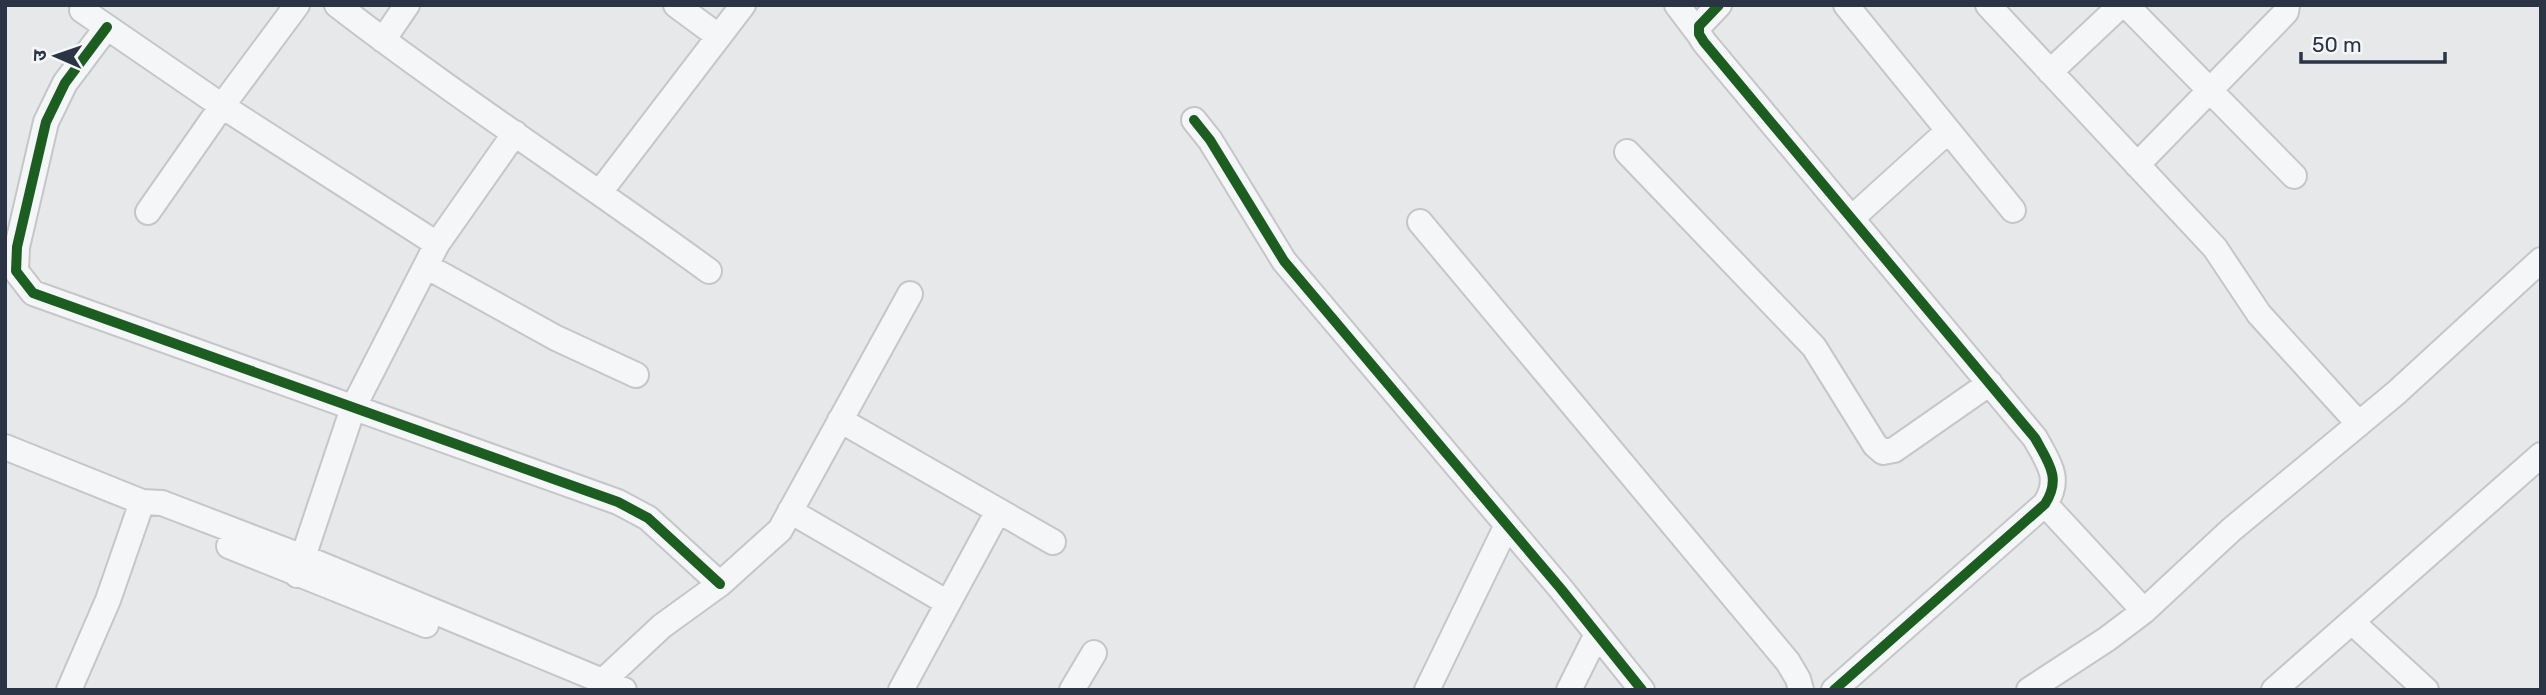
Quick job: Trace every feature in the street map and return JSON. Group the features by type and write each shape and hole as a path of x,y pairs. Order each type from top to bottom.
{"street":[{"path":"149,212 222,106 297,5"},
{"path":"337,5 709,271"},
{"path":"383,40 407,5"},
{"path":"676,5 718,36"},
{"path":"600,191 743,5"},
{"path":"1677,5 2035,438 2052,470 2053,491 2045,504 1835,690"},
{"path":"1699,34 1699,26 1719,5"},
{"path":"1846,5 2013,210"},
{"path":"1988,5 2216,248 2259,314 2359,424"},
{"path":"2050,72 2123,5 2294,176"},
{"path":"2137,165 2286,12 2287,5"},
{"path":"82,10 222,106 437,244"},
{"path":"107,27 65,83 46,122 17,247 16,271 33,293 618,502 648,518 720,584"},
{"path":"1194,120 1210,141 1284,261 1642,690"},
{"path":"1852,218 1948,131"},
{"path":"300,566 353,408 437,244 515,133"},
{"path":"1627,152 1814,347 1875,445 1883,452 1894,450 1990,383"},
{"path":"1420,222 1788,662 1801,690"},
{"path":"2029,690 2108,639 2144,611 2231,530 2396,393 2541,260"},
{"path":"426,266 556,338 636,375"},
{"path":"5,447 142,502 162,503 300,566 604,687 662,626 720,584 780,530 910,294"},
{"path":"840,420 1054,542"},
{"path":"2274,690 2459,524 2541,455"},
{"path":"69,690 108,600 142,502"},
{"path":"2045,504 2144,611"},
{"path":"790,511 948,603"},
{"path":"901,690 999,511"},
{"path":"1427,690 1507,525"},
{"path":"2352,622 2426,690"},
{"path":"1569,690 1597,634"},
{"path":"1072,690 1094,653"}],"cycle path":[{"path":"1719,5 1699,26 1699,34 1704,42 2035,438 2053,478 2050,495 2045,504 1834,690"},
{"path":"107,27 65,83 46,122 17,247 16,271 33,293 618,502 648,518 720,584"},
{"path":"1194,120 1210,140 1284,261 1561,589 1642,690"}]}
